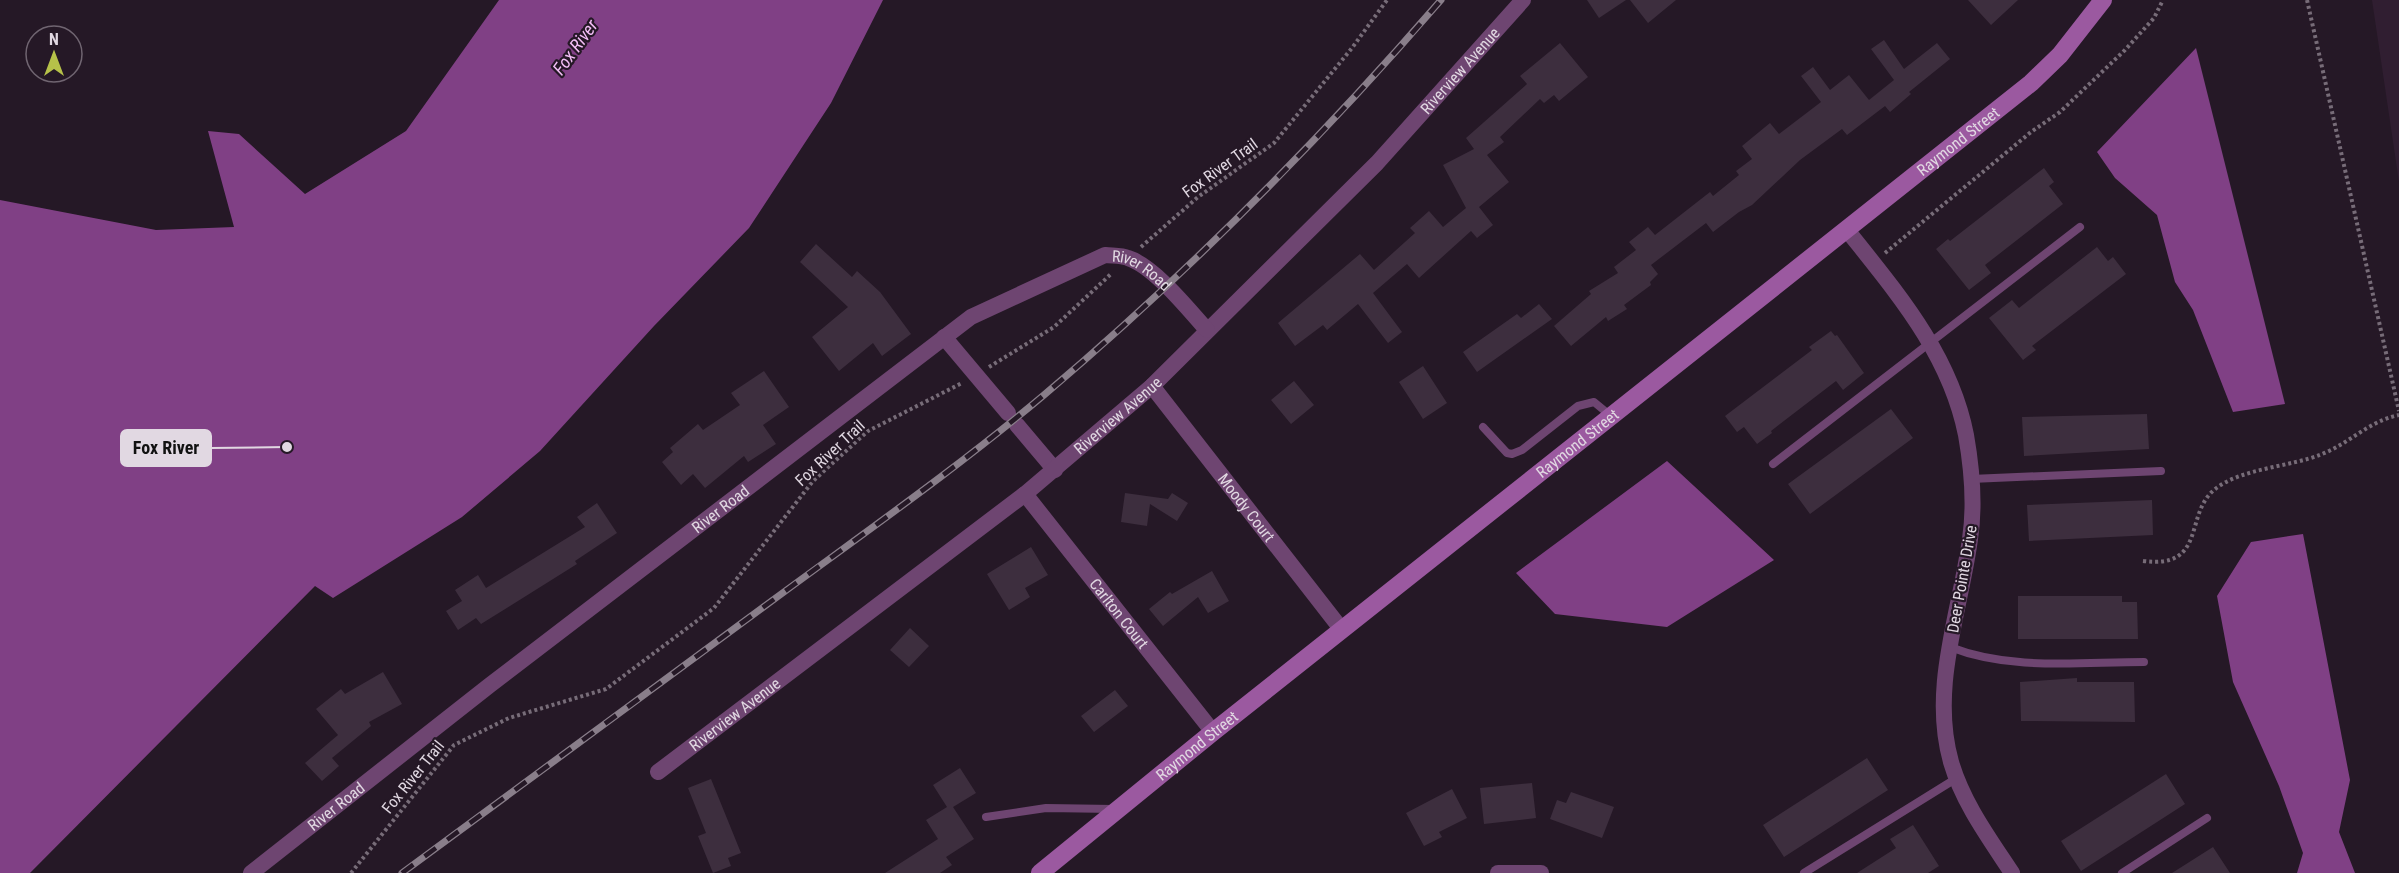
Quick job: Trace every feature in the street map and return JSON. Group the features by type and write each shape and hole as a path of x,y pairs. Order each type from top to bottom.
{"street":[{"name":"Riverview Avenue","path":"658,772 1025,494 1152,386 1303,239 1377,163 1523,0"},
{"name":"Raymond Street","path":"1040,873 1213,732 2031,83 2060,55 2103,0"},
{"name":"Deer Pointe Drive","path":"1847,230 1906,303 1930,342 1958,406 1966,434 1971,479 1971,538 1950,647 1942,705 1943,727 1957,778 1972,812 2012,873"},
{"name":"River Road","path":"251,873 490,685 971,317 1105,255 1129,258 1166,285 1207,330"},
{"path":"944,337 1055,470"},
{"name":"Moody Court","path":"1152,386 1342,630"},
{"name":"Carlton Court","path":"1025,494 1213,732"},
{"path":"1498,873 1541,873"}],"lane":[{"path":"1773,464 2080,227"},
{"path":"1483,427 1507,453 1512,454 1522,450 1578,406 1594,402 1611,417"},
{"path":"1971,479 2161,471"},
{"path":"1950,647 1973,656 2001,662 2144,662"},
{"path":"1804,873 1957,778"},
{"path":"986,817 1046,808 1118,809"},
{"path":"2122,873 2207,818"}],"path":[{"name":"Fox River Trail","path":"351,873 454,745 509,718 606,689 714,608 813,481 868,431 976,376 1054,327 1198,197 1274,143 1352,48 1386,0"},
{"path":"1873,262 2031,132 2060,112 2126,50 2154,18 2163,0"},
{"path":"2143,561 2164,564 2177,557 2189,543 2207,498 2215,489 2235,478 2324,453 2381,418 2399,413 2307,0"}],"shaded area":[{"path":"2372,0 2399,0 2399,182"}],"water":[{"path":"499,0 883,0 831,103 749,228 654,326 540,451 462,517 333,598 315,586 30,873 0,873 0,200 156,230 234,227 208,131 239,134 305,194 406,131"},
{"path":"2196,48 2285,404 2233,412 2193,310 2175,282 2157,215 2115,178 2097,152"},
{"path":"1667,461 1774,560 1667,627 1555,614 1516,573"},
{"path":"2303,534 2350,780 2339,832 2355,873 2297,873 2303,853 2279,786 2233,682 2217,596 2251,542"}],"building":[{"path":"1587,0 1626,0 1599,18"},
{"path":"1630,0 1676,0 1648,23"},
{"path":"1968,0 2018,0 1991,25"},
{"path":"1884,40 1904,69 1937,43 1950,59 1909,92 1911,94 1890,112 1885,106 1847,135 1842,129 1800,160 1752,205 1713,232 1706,223 1651,265 1658,274 1650,282 1651,285 1624,305 1627,309 1608,321 1606,317 1571,346 1554,326 1591,294 1589,291 1618,273 1614,267 1636,250 1629,242 1648,227 1655,235 1710,192 1713,196 1739,175 1736,171 1752,159 1742,146 1770,123 1779,134 1821,102 1801,76 1813,67 1830,90 1849,75 1869,100 1894,80 1871,49"},
{"path":"1560,43 1588,77 1559,101 1554,95 1544,103 1540,99 1500,137 1504,142 1487,155 1509,182 1479,207 1493,225 1477,238 1471,231 1419,278 1407,264 1373,293 1402,332 1388,343 1358,304 1327,330 1323,325 1295,346 1278,323 1360,254 1374,270 1415,233 1410,228 1429,211 1443,227 1466,208 1443,165 1474,149 1466,138 1527,84 1520,76"},
{"path":"2044,168 2054,182 2049,186 2063,204 1985,265 1991,273 1969,290 1936,249 1948,239 1950,241"},
{"path":"816,244 852,277 857,271 880,292 911,334 882,356 873,343 839,371 812,337 848,307 800,262"},
{"path":"2097,247 2108,261 2113,257 2126,274 2032,346 2036,350 2023,360 1989,318 2012,300 2019,308"},
{"path":"1539,304 1552,319 1477,372 1463,352 1517,314 1521,318"},
{"path":"1831,331 1835,336 1837,335 1864,373 1843,390 1836,381 1757,444 1744,427 1737,432 1725,416 1812,350 1809,347"},
{"path":"1423,366 1447,403 1423,419 1399,382"},
{"path":"764,371 789,407 763,425 776,444 748,462 744,456 705,488 693,474 681,485 662,462 673,452 670,448 698,424 703,430 740,405 731,393"},
{"path":"1294,381 1314,405 1291,424 1271,400"},
{"path":"1891,409 1913,438 1810,514 1788,484"},
{"path":"2147,414 2149,449 2024,456 2022,417"},
{"path":"1125,493 1168,499 1172,493 1188,503 1177,521 1150,504 1147,526 1121,522"},
{"path":"2152,500 2153,535 2029,541 2027,505"},
{"path":"597,503 617,533 575,561 577,564 481,624 476,618 458,630 446,611 462,601 455,590 478,575 486,588 585,527 577,517"},
{"path":"1031,547 1048,575 1025,588 1030,597 1009,610 987,574"},
{"path":"1212,571 1229,601 1208,613 1198,597 1163,626 1149,609 1170,592 1172,594"},
{"path":"2018,596 2122,596 2122,602 2137,602 2138,639 2018,639"},
{"path":"910,628 929,646 909,667 890,650"},
{"path":"383,672 402,704 369,722 371,726 332,758 339,766 322,781 305,763 338,735 316,709 341,689 345,694"},
{"path":"2077,678 2077,682 2134,682 2135,722 2021,721 2020,682"},
{"path":"1115,690 1128,706 1094,732 1081,716"},
{"path":"1867,758 1888,790 1784,857 1763,825"},
{"path":"960,768 976,793 953,807 974,839 946,857 952,865 940,873 885,873 938,839 926,820 947,807 933,785"},
{"path":"2166,774 2185,804 2081,871 2061,841"},
{"path":"711,779 741,853 728,858 731,866 713,873 698,836 706,833 688,788"},
{"path":"1532,783 1536,818 1484,824 1480,788"},
{"path":"1452,789 1467,818 1439,832 1442,837 1424,846 1406,813"},
{"path":"1571,792 1614,807 1602,838 1550,819 1557,800 1566,803"},
{"path":"1913,825 1939,866 1928,873 1857,873 1896,848 1890,839"},
{"path":"2213,847 2230,873 2172,873"}],"railway":[{"path":"402,873 918,494 1044,395 1149,302 1250,205 1348,104 1441,0"}],"place":[{"name":"Fox River","path":"287,447"}]}
